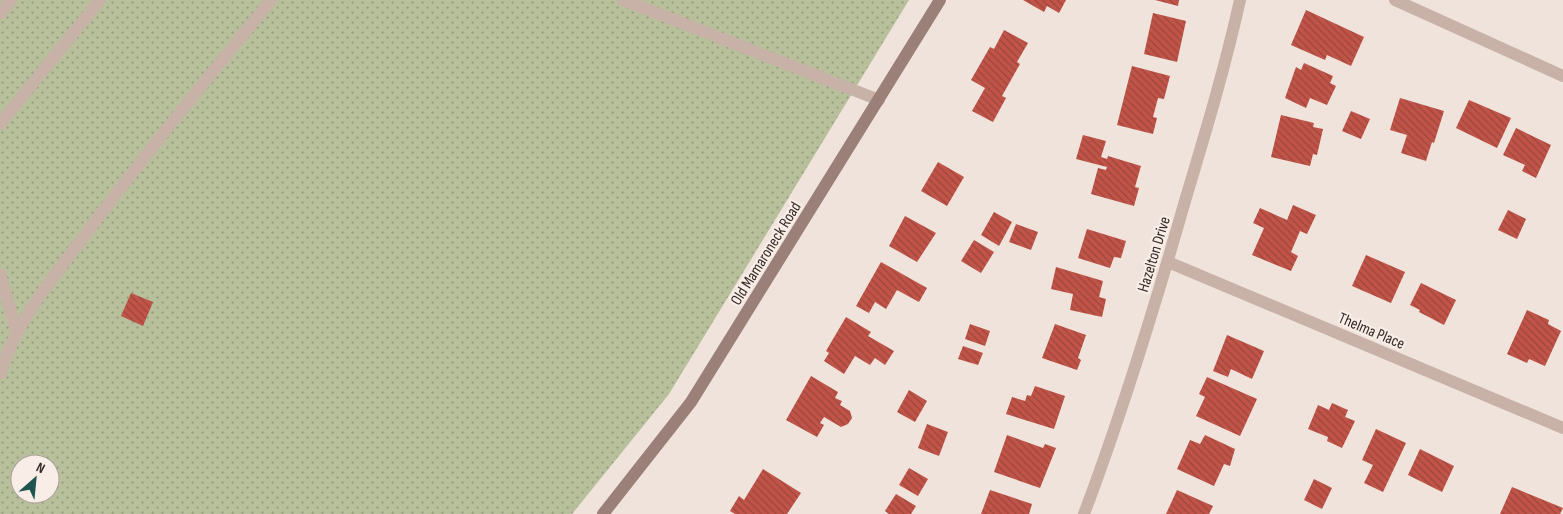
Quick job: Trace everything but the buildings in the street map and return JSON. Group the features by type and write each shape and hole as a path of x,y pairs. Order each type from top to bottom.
{"main road":[{"name":"Old Mamaroneck Road","path":"603,514 691,402 940,0"}],"street":[{"path":"0,14 11,0"},
{"path":"0,124 100,0"},
{"path":"0,374 6,352 32,306 129,176 271,0"},
{"path":"623,0 879,100"},
{"name":"Hazelton Drive","path":"1084,514 1118,424 1168,262 1229,50 1240,0"},
{"path":"1395,0 1563,76"},
{"name":"Thelma Place","path":"1168,262 1563,428"},
{"path":"0,274 17,333"}],"green space":[{"path":"0,0 909,0 669,394 572,514 0,514"}]}
